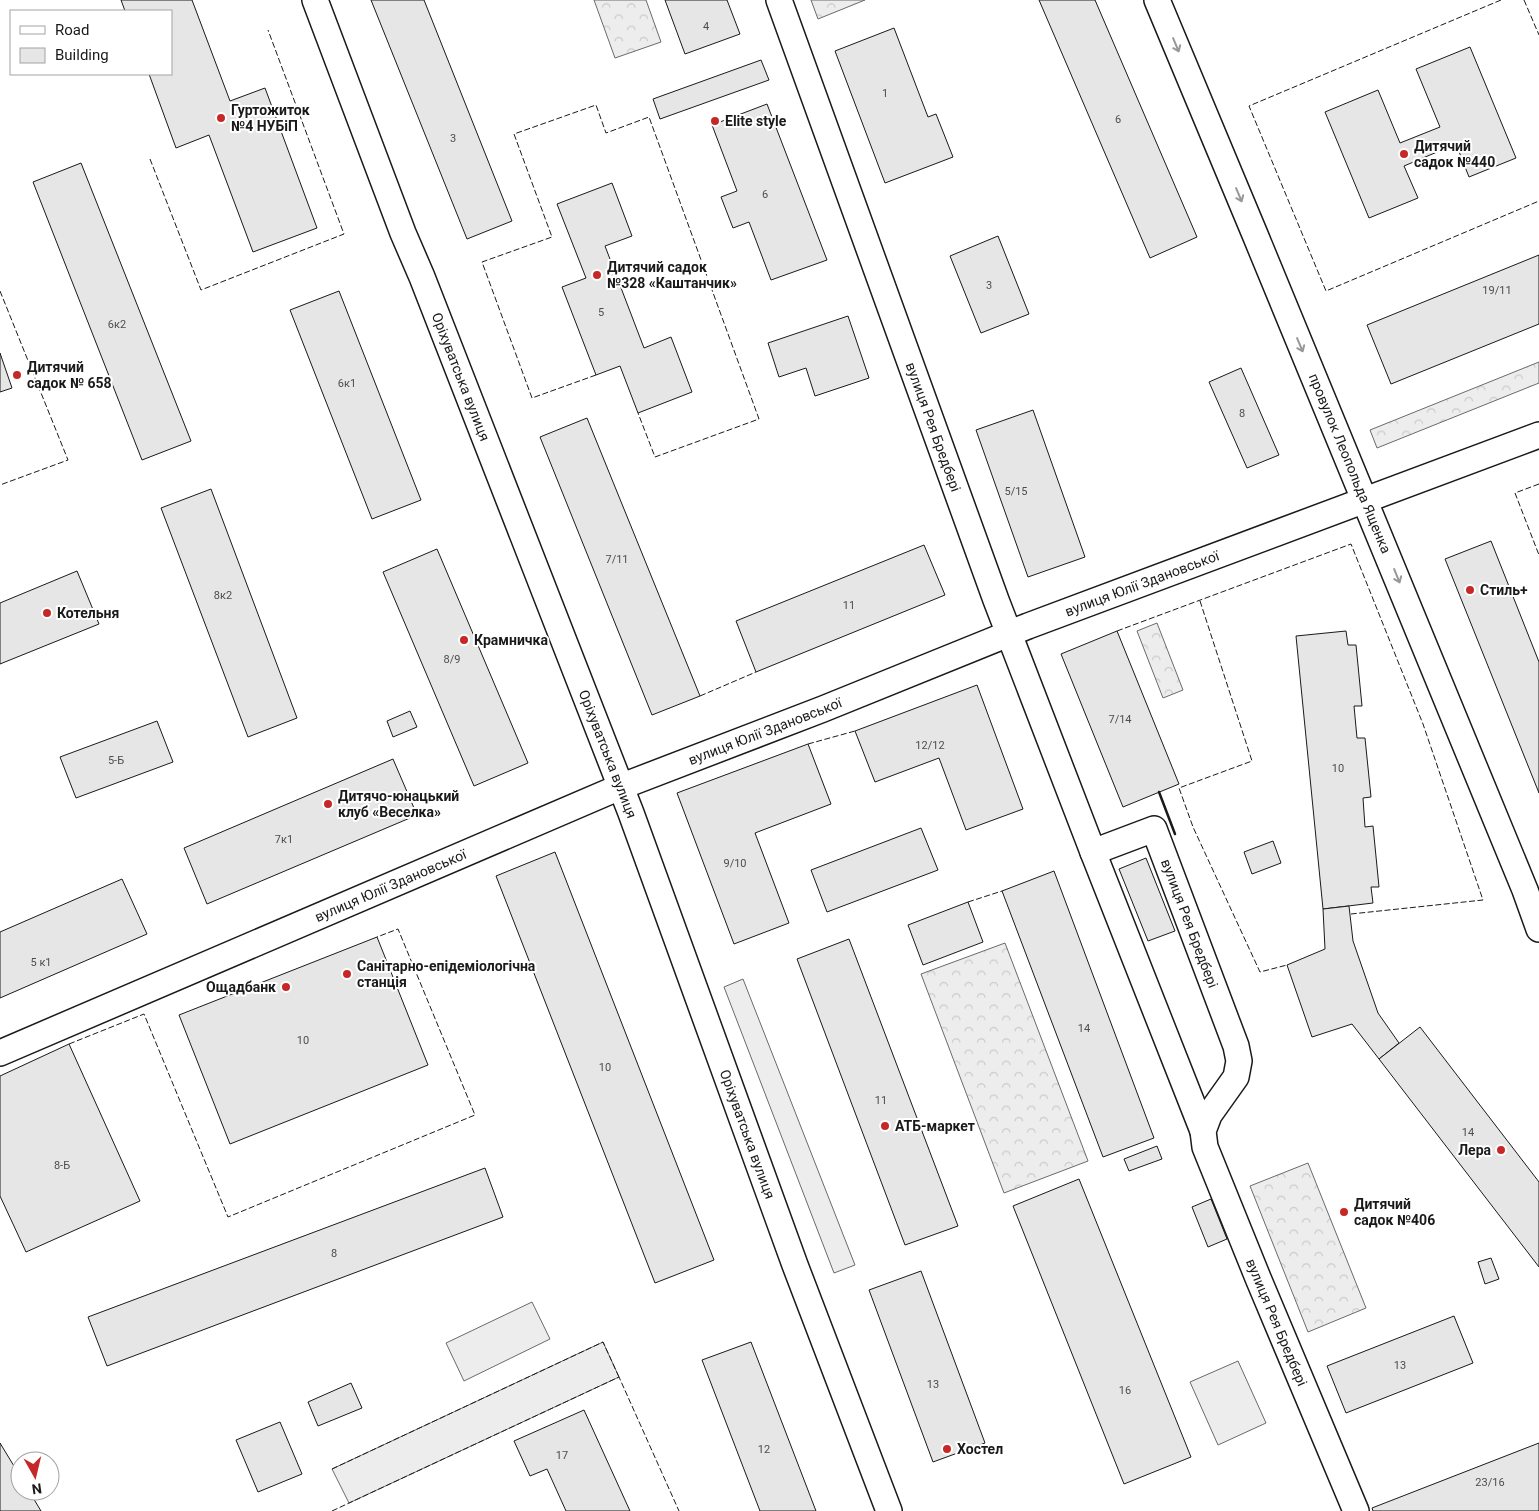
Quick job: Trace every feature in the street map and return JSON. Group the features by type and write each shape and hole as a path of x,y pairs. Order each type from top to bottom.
{"street":[{"name":"Оріхуватська вулиця","path":"315,0 403,233 422,277 620,787 690,973 795,1265 889,1511"},
{"name":"вулиця Рея Бредбері","path":"779,0 1010,633 1093,852 1203,1131 1205,1147 1356,1511"},
{"name":"провулок Леопольда Ященка","path":"1157,0 1367,501 1539,928"},
{"name":"вулиця Юлії Здановської","path":"0,1053 620,787 823,709 1114,593 1367,501 1539,435"},
{"name":"вулиця Рея Бредбері","path":"1093,852 1154,829 1236,1046 1239,1061 1236,1077 1209,1115 1203,1131"}],"green space":[{"path":"594,0 646,0 661,42 615,58"},
{"path":"811,0 865,0 818,19"},
{"path":"1539,362 1539,383 1377,448 1370,430"},
{"path":"1157,623 1183,690 1163,698 1137,631"},
{"path":"1005,943 1088,1161 1004,1193 921,974"},
{"path":"1308,1163 1366,1308 1308,1332 1250,1186"}],"shaded area":[{"path":"743,979 855,1265 834,1273 724,987"},
{"path":"532,1302 550,1339 464,1381 446,1343"},
{"path":"603,1342 619,1377 349,1503 332,1469"},
{"path":"1238,1361 1266,1423 1218,1445 1190,1382"}],"building":[{"name":"Гуртожиток №4 НУБіП","path":"121,0 192,0 230,101 265,88 317,228 253,252 209,135 176,148 149,75 172,75 172,10 125,10"},
{"path":"371,0 424,0 512,221 467,239"},
{"path":"665,0 727,0 740,34 685,54"},
{"path":"1039,0 1095,0 1197,237 1150,258"},
{"path":"894,28 928,117 936,114 953,157 885,183 835,51"},
{"path":"1470,47 1516,158 1469,177 1456,144 1404,166 1418,198 1369,218 1325,112 1378,90 1400,143 1440,127 1416,69"},
{"path":"761,60 769,80 660,119 653,99"},
{"path":"767,104 827,260 771,280 749,222 733,228 721,197 737,191 712,125"},
{"path":"81,163 191,441 142,460 33,182"},
{"path":"612,183 632,236 605,246 644,348 671,337 692,392 638,413 620,366 596,375 562,287 586,278 557,204"},
{"path":"998,236 1029,314 981,333 950,256"},
{"path":"1539,255 1539,324 1391,384 1367,325"},
{"path":"339,291 421,500 372,519 290,310"},
{"path":"848,316 869,378 815,396 806,368 779,377 768,343"},
{"path":"0,353 12,388 0,392"},
{"path":"1241,368 1279,455 1247,468 1209,382"},
{"path":"1033,410 1085,557 1028,577 976,430"},
{"path":"587,418 700,696 652,715 540,437"},
{"path":"211,489 297,718 248,737 161,508"},
{"path":"1491,541 1539,662 1539,793 1445,559"},
{"path":"924,545 945,595 756,672 736,621"},
{"path":"437,549 528,763 474,786 383,572"},
{"name":"Котельня","path":"77,571 99,624 0,664 0,603"},
{"path":"1117,631 1179,784 1123,807 1061,654"},
{"path":"1346,631 1348,645 1356,645 1362,706 1354,706 1357,738 1365,738 1371,797 1363,798 1365,827 1373,826 1379,887 1371,887 1373,903 1323,909 1296,636"},
{"path":"977,685 1023,809 966,830 939,758 875,782 855,731"},
{"path":"410,711 417,727 393,737 387,721"},
{"path":"157,721 173,762 76,798 60,757"},
{"path":"808,744 831,804 755,833 789,923 734,944 677,793"},
{"path":"393,759 417,815 207,904 184,848"},
{"path":"921,828 938,870 827,912 811,870"},
{"path":"1273,841 1281,863 1252,874 1244,852"},
{"path":"555,852 714,1260 655,1283 496,876"},
{"path":"1146,858 1175,931 1148,941 1119,869"},
{"path":"1054,871 1154,1138 1103,1157 1002,891"},
{"path":"122,879 147,934 0,998 0,932"},
{"path":"968,902 983,942 923,965 908,925"},
{"path":"1349,906 1353,941 1378,1013 1399,1043 1379,1059 1352,1024 1312,1037 1287,965 1325,949 1323,909"},
{"path":"377,937 428,1065 230,1144 179,1015"},
{"path":"849,939 958,1226 905,1245 797,959"},
{"path":"1420,1027 1539,1182 1539,1267 1379,1059"},
{"path":"69,1044 140,1201 26,1252 0,1196 0,1076"},
{"path":"1157,1146 1162,1159 1129,1171 1124,1159"},
{"path":"485,1168 503,1217 107,1366 88,1317"},
{"path":"1079,1179 1191,1457 1124,1484 1013,1206"},
{"path":"1211,1199 1227,1239 1208,1247 1192,1207"},
{"path":"1491,1258 1499,1279 1485,1284 1478,1262"},
{"path":"921,1271 985,1443 933,1462 869,1290"},
{"path":"1454,1316 1473,1363 1346,1413 1327,1366"},
{"path":"751,1342 816,1511 760,1511 702,1360"},
{"path":"351,1383 362,1408 318,1426 308,1402"},
{"path":"584,1410 630,1511 566,1511 547,1469 530,1476 514,1441"},
{"path":"280,1422 302,1474 258,1492 236,1440"},
{"path":"0,1443 10,1460 10,1501 35,1501 41,1511 0,1511"},
{"path":"1539,1443 1539,1511 1373,1511 1372,1508"}],"fence":[{"path":"1501,0 1249,106 1326,291 1539,201"},
{"path":"1524,0 1539,35"},
{"path":"150,159 201,290 344,234 268,30"},
{"path":"596,375 532,398 482,262 552,237 514,134 596,105 606,133 649,117 759,419 655,457 638,413"},
{"path":"0,291 68,460 0,485"},
{"path":"1539,484 1515,493 1539,555"},
{"path":"1117,631 1351,544 1423,724 1483,900 1351,914"},
{"path":"1200,601 1252,761 1179,788 1193,827 1260,972 1287,965"},
{"path":"700,696 756,672"},
{"path":"808,744 855,731"},
{"path":"968,902 1002,891"},
{"path":"69,1044 144,1014 228,1217 475,1115 398,929 377,937"},
{"path":"332,1469 603,1342 619,1377"},
{"path":"332,1511 619,1377 679,1511"}],"wall":[{"path":"1159,792 1175,834"}],"place":[{"name":"Гуртожиток №4 НУБіП","path":"221,118"},
{"name":"Elite style","path":"715,121"},
{"name":"Дитячий садок №440","path":"1404,154"},
{"name":"Дитячий садок №328 «Каштанчик»","path":"597,275"},
{"name":"Дитячий садок № 658","path":"17,375"},
{"name":"Стиль+","path":"1470,590"},
{"name":"Котельня","path":"47,613"},
{"name":"Крамничка","path":"464,640"},
{"name":"Дитячо-юнацький клуб «Веселка»","path":"328,804"},
{"name":"Санітарно-епідеміологічна станція","path":"347,974"},
{"name":"Ощадбанк","path":"286,987"},
{"name":"АТБ-маркет","path":"885,1126"},
{"name":"Лера","path":"1501,1150"},
{"name":"Дитячий садок №406","path":"1344,1212"},
{"name":"Хостел","path":"947,1449"}]}
